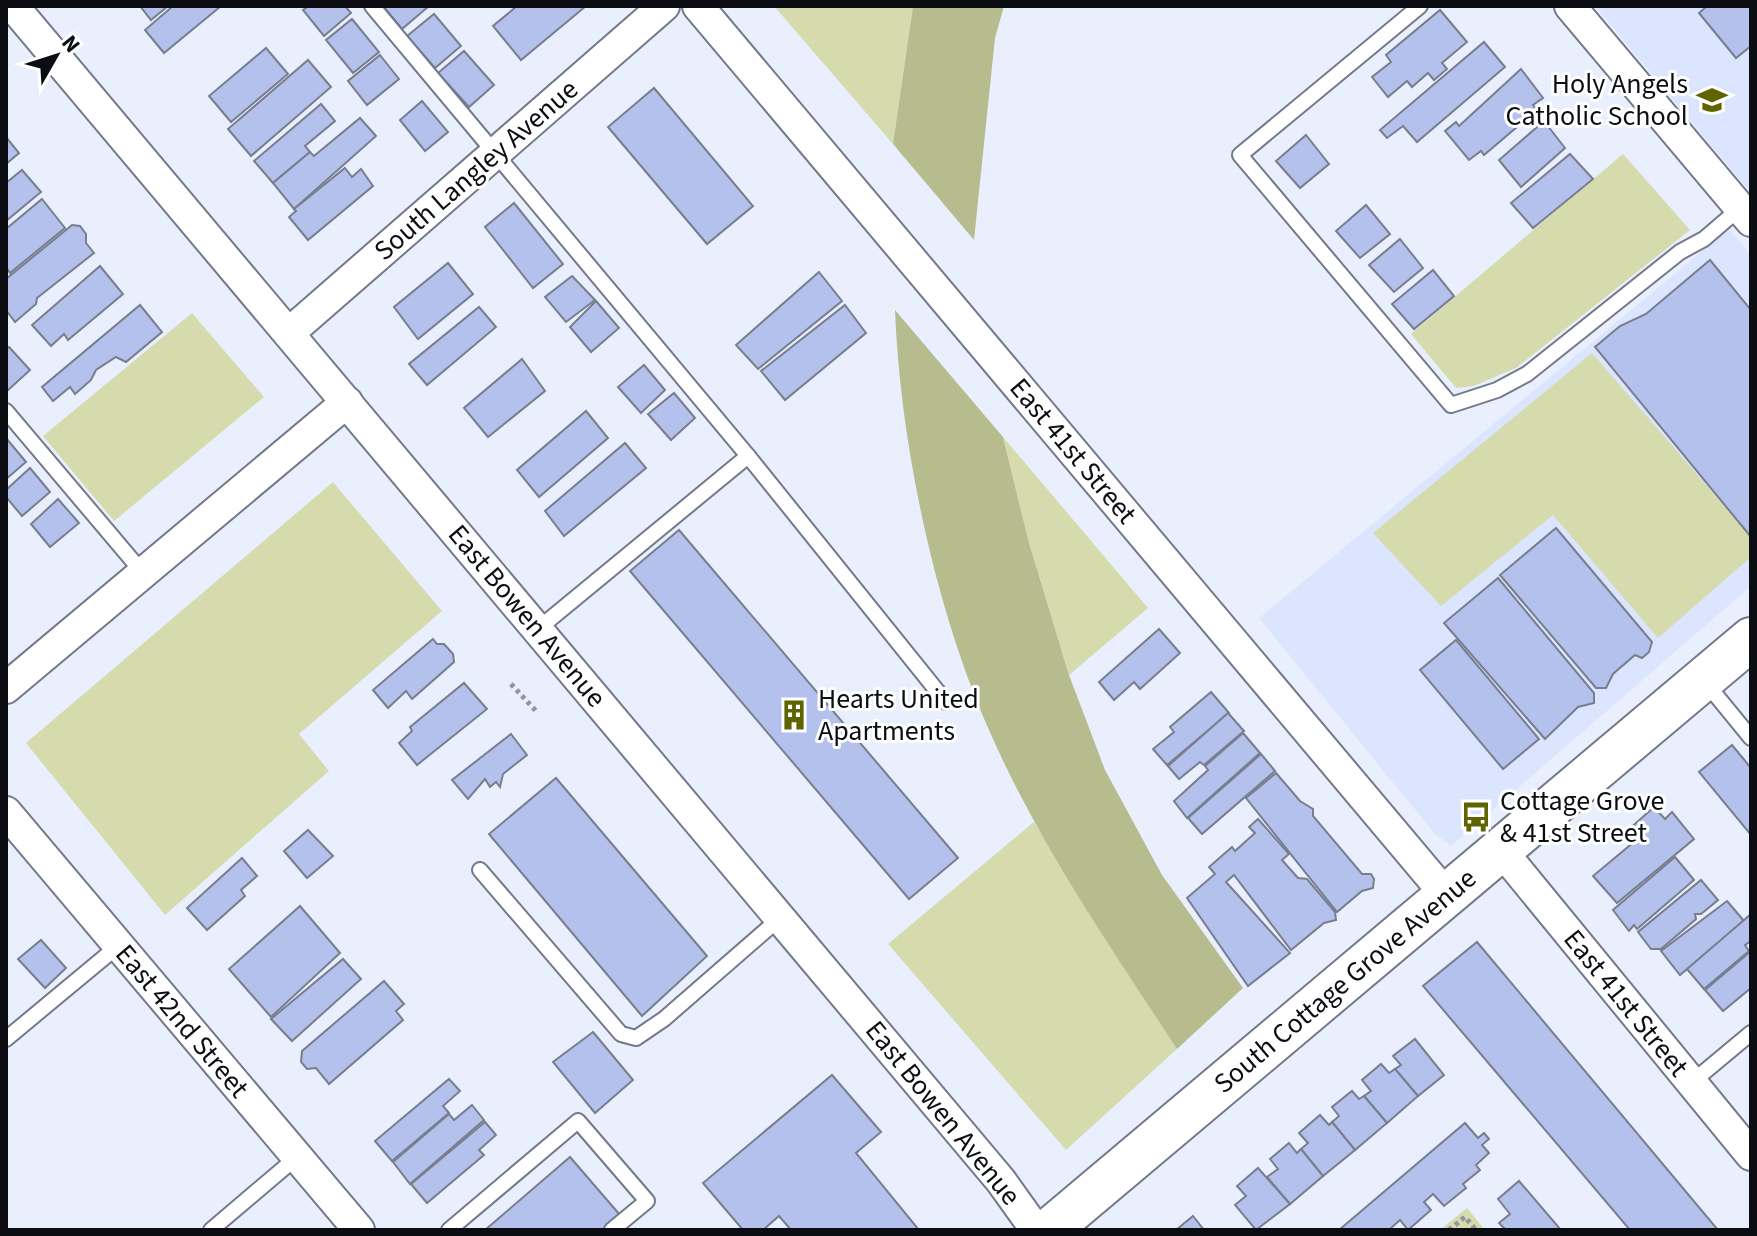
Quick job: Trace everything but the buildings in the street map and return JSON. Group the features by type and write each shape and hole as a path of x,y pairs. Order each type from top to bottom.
{"main road":[{"name":"South Cottage Grove Avenue","path":"1049,1230 1751,639"}],"street":[{"name":"East Bowen Avenue","path":"13,6 1001,1181 1036,1230"},
{"name":"South Langley Avenue","path":"289,333 664,6"},
{"name":"East 41st Street","path":"698,6 1447,896"},
{"path":"1570,6 1746,215"},
{"path":"6,688 347,402"},
{"name":"East 42nd Street","path":"6,812 359,1230"},
{"name":"East 41st Street","path":"1501,850 1751,1155"}],"lane":[{"path":"372,6 748,456 946,702"},
{"path":"1420,6 1240,155 1451,405 1497,390 1527,374 1680,252 1746,215"},
{"path":"6,411 143,573"},
{"path":"538,629 748,456"},
{"path":"1703,680 1751,738"},
{"path":"480,870 621,1034 636,1038 664,1019 780,918"},
{"path":"6,1039 118,946"},
{"path":"1691,1083 1751,1033"},
{"path":"449,1230 578,1121 647,1201 612,1230"},
{"path":"211,1230 297,1157"}],"path":[{"path":"511,684 536,711"},
{"path":"1449,1230 1465,1217 1476,1230"}],"shaded area":[{"name":"Holy Angels Catholic School","path":"1595,6 1751,6 1751,193"},
{"path":"1729,229 1751,255 1751,586 1451,846 1435,834 1259,618"}],"green space":[{"path":"774,6 913,6 893,144"},
{"path":"913,6 1004,6 995,38 974,240 893,144"},
{"path":"1623,154 1690,230 1516,368 1474,386 1456,388 1411,334"},
{"path":"895,310 1003,437 1029,543 1069,675 1105,770 1162,875 1243,988 1177,1049 1052,853 1008,772 970,682 952,632 924,524 904,415"},
{"path":"192,313 264,397 114,521 43,436"},
{"path":"1592,353 1751,537 1751,557 1658,638 1553,515 1441,606 1373,533"},
{"path":"1003,437 1148,608 1069,675 1029,543"},
{"path":"333,482 442,611 299,734 329,771 165,915 26,743"},
{"path":"1034,822 1177,1049 1066,1150 888,944"},
{"path":"1467,1208 1485,1230 1440,1230"}],"place":[{"name":"Holy Angels Catholic School","path":"1712,100"},
{"name":"Hearts United Apartments","path":"794,715"},
{"name":"Cottage Grove & 41st Street","path":"1476,817"}]}
